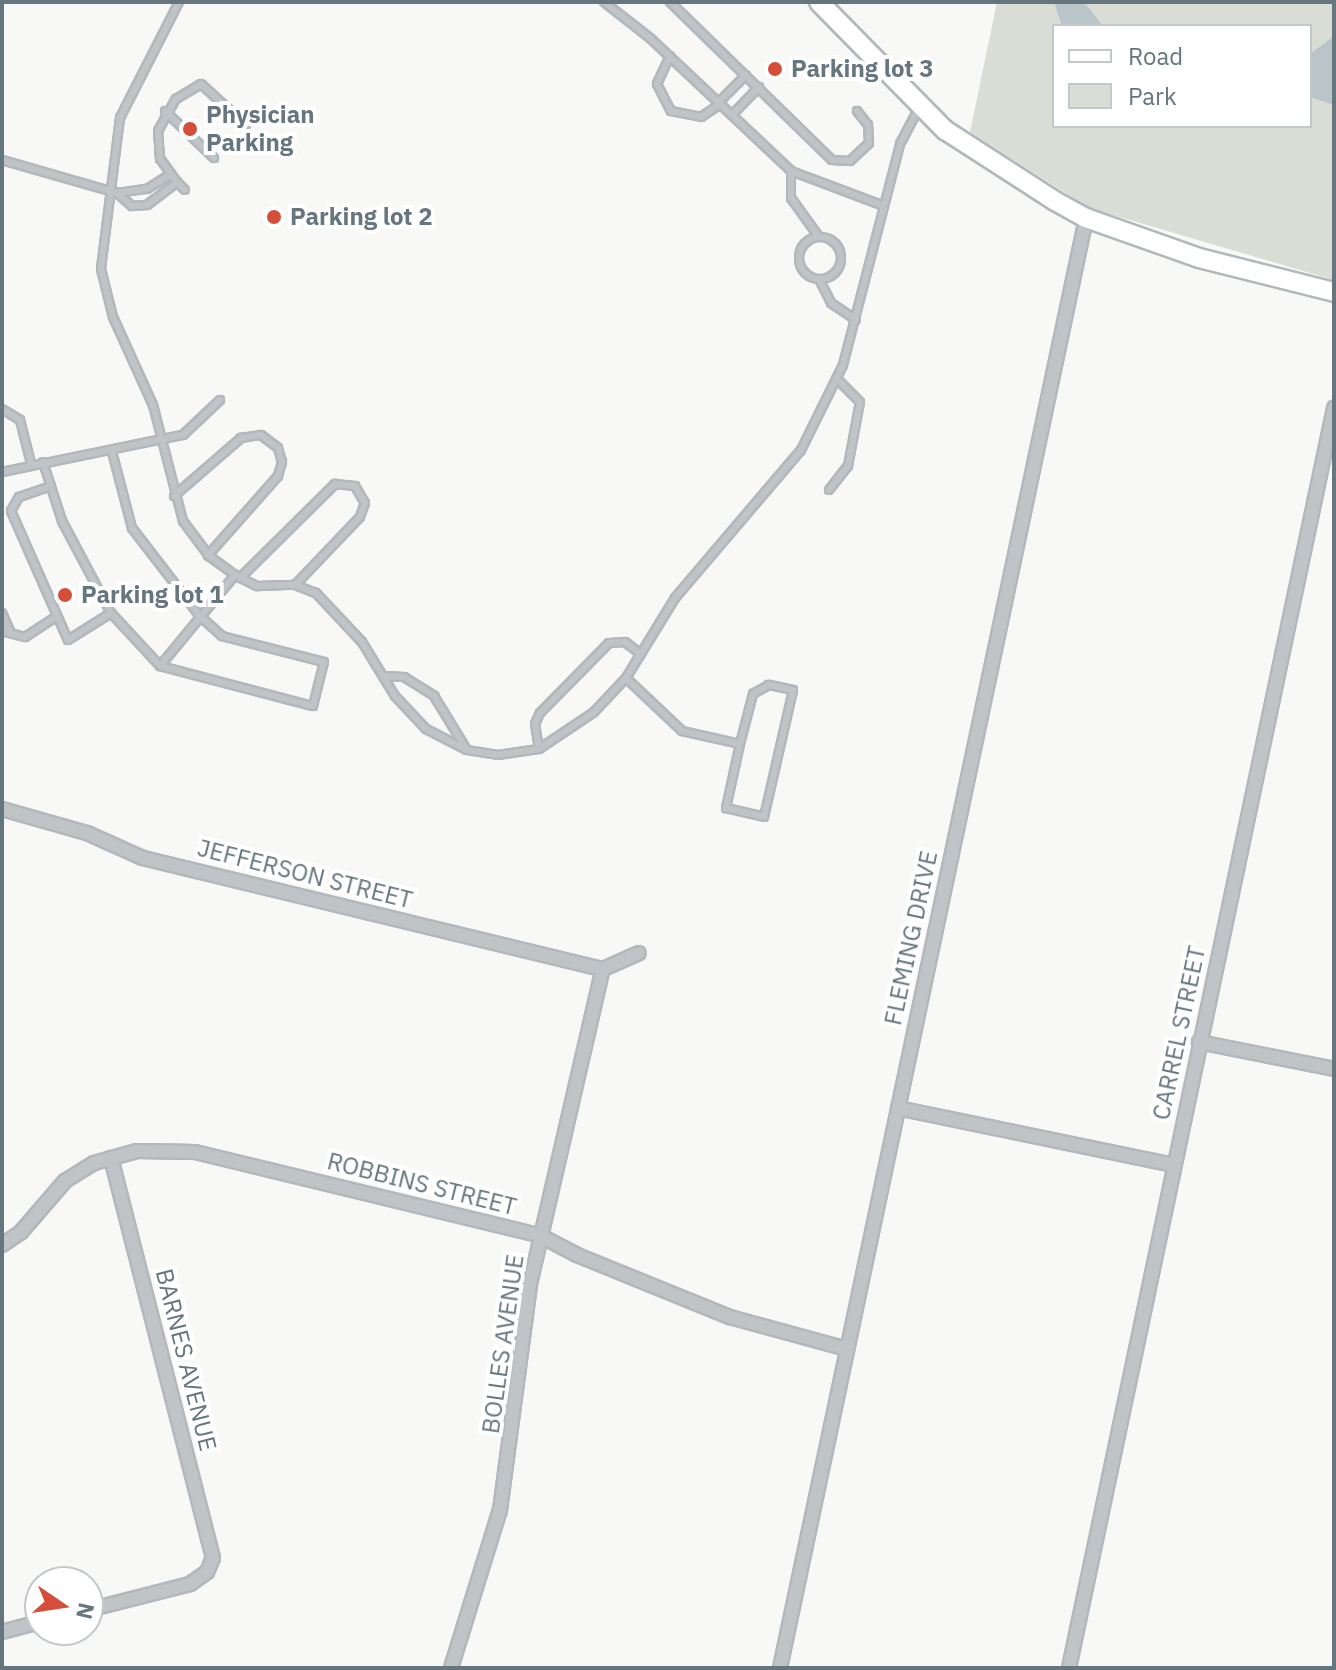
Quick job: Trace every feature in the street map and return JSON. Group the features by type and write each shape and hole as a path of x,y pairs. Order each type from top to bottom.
{"street":[{"path":"819,2 945,130 1086,218 1199,258 1334,292"},
{"name":"FLEMING DRIVE","path":"780,1668 1086,218"},
{"name":"CARREL STREET","path":"1069,1668 1334,408"},
{"name":"JEFFERSON STREET","path":"2,809 87,833 143,858 603,969"},
{"path":"603,969 639,953"},
{"name":"BOLLES AVENUE","path":"451,1668 500,1510 541,1236 603,969"},
{"path":"1199,1042 1334,1069"},
{"path":"898,1108 1173,1165"},
{"name":"ROBBINS STREET","path":"2,1245 21,1232 65,1181 111,1158 156,1149 195,1152 541,1236 577,1255 730,1317 847,1349"},
{"name":"BARNES AVENUE","path":"104,1606 190,1584 207,1572 210,1542 111,1158"},
{"path":"2,1632 24,1626"}],"lane":[{"path":"179,2 124,106 101,248 104,291 153,405 174,496 183,521 208,555 237,576 257,586 295,585 316,593 343,620 415,720 467,750 498,755 539,749 566,735 626,678 675,598 801,450 837,379 856,320 900,144 920,106"},
{"path":"604,2 670,56 791,171 884,206"},
{"path":"670,2 832,160 850,161 869,143 868,125 857,111"},
{"path":"670,56 657,84 671,111 701,117 720,103 746,75"},
{"path":"185,190 160,159 158,131 165,111 194,84 201,84 246,125"},
{"path":"732,115 759,87"},
{"path":"165,111 214,158"},
{"path":"2,160 117,193 147,189 171,174"},
{"path":"791,171 791,198 819,237 834,242 841,258 835,273 819,279"},
{"path":"117,193 122,203 147,205 177,182"},
{"path":"819,237 803,245 799,259 804,271 819,279 831,303 856,320"},
{"path":"829,490 848,466 860,402 837,379"},
{"path":"2,472 31,463 112,452 161,440 198,425 220,400"},
{"path":"2,409 20,420 31,463"},
{"path":"174,496 241,438 261,435 278,448 282,462 278,476 208,555"},
{"path":"43,462 62,521 111,613 160,666 313,706 324,662 222,636 204,619 132,528 112,452"},
{"path":"160,666 204,619 237,576 335,484 355,486 365,503 360,517 295,585"},
{"path":"51,486 19,497 11,511 68,640 111,613"},
{"path":"2,613 11,633"},
{"path":"2,631 25,637 57,616"},
{"path":"539,749 535,724 540,713 609,643 625,642 641,654"},
{"path":"383,676 404,677 434,696 467,750"},
{"path":"626,678 682,731 740,744"},
{"path":"769,685 793,690 764,817 726,808 740,744 753,694 769,685"}],"green space":[{"path":"997,2 1334,2 1334,280 1089,208 970,132"}],"shaded area":[{"path":"1054,2 1084,2 1101,24 1061,24"},
{"path":"1334,36 1334,105 1312,98 1312,52"}],"place":[{"name":"Parking lot 3","path":"775,69"},
{"name":"Physician Parking","path":"190,129"},
{"name":"Parking lot 2","path":"274,217"},
{"name":"Parking lot 1","path":"65,595"}]}
